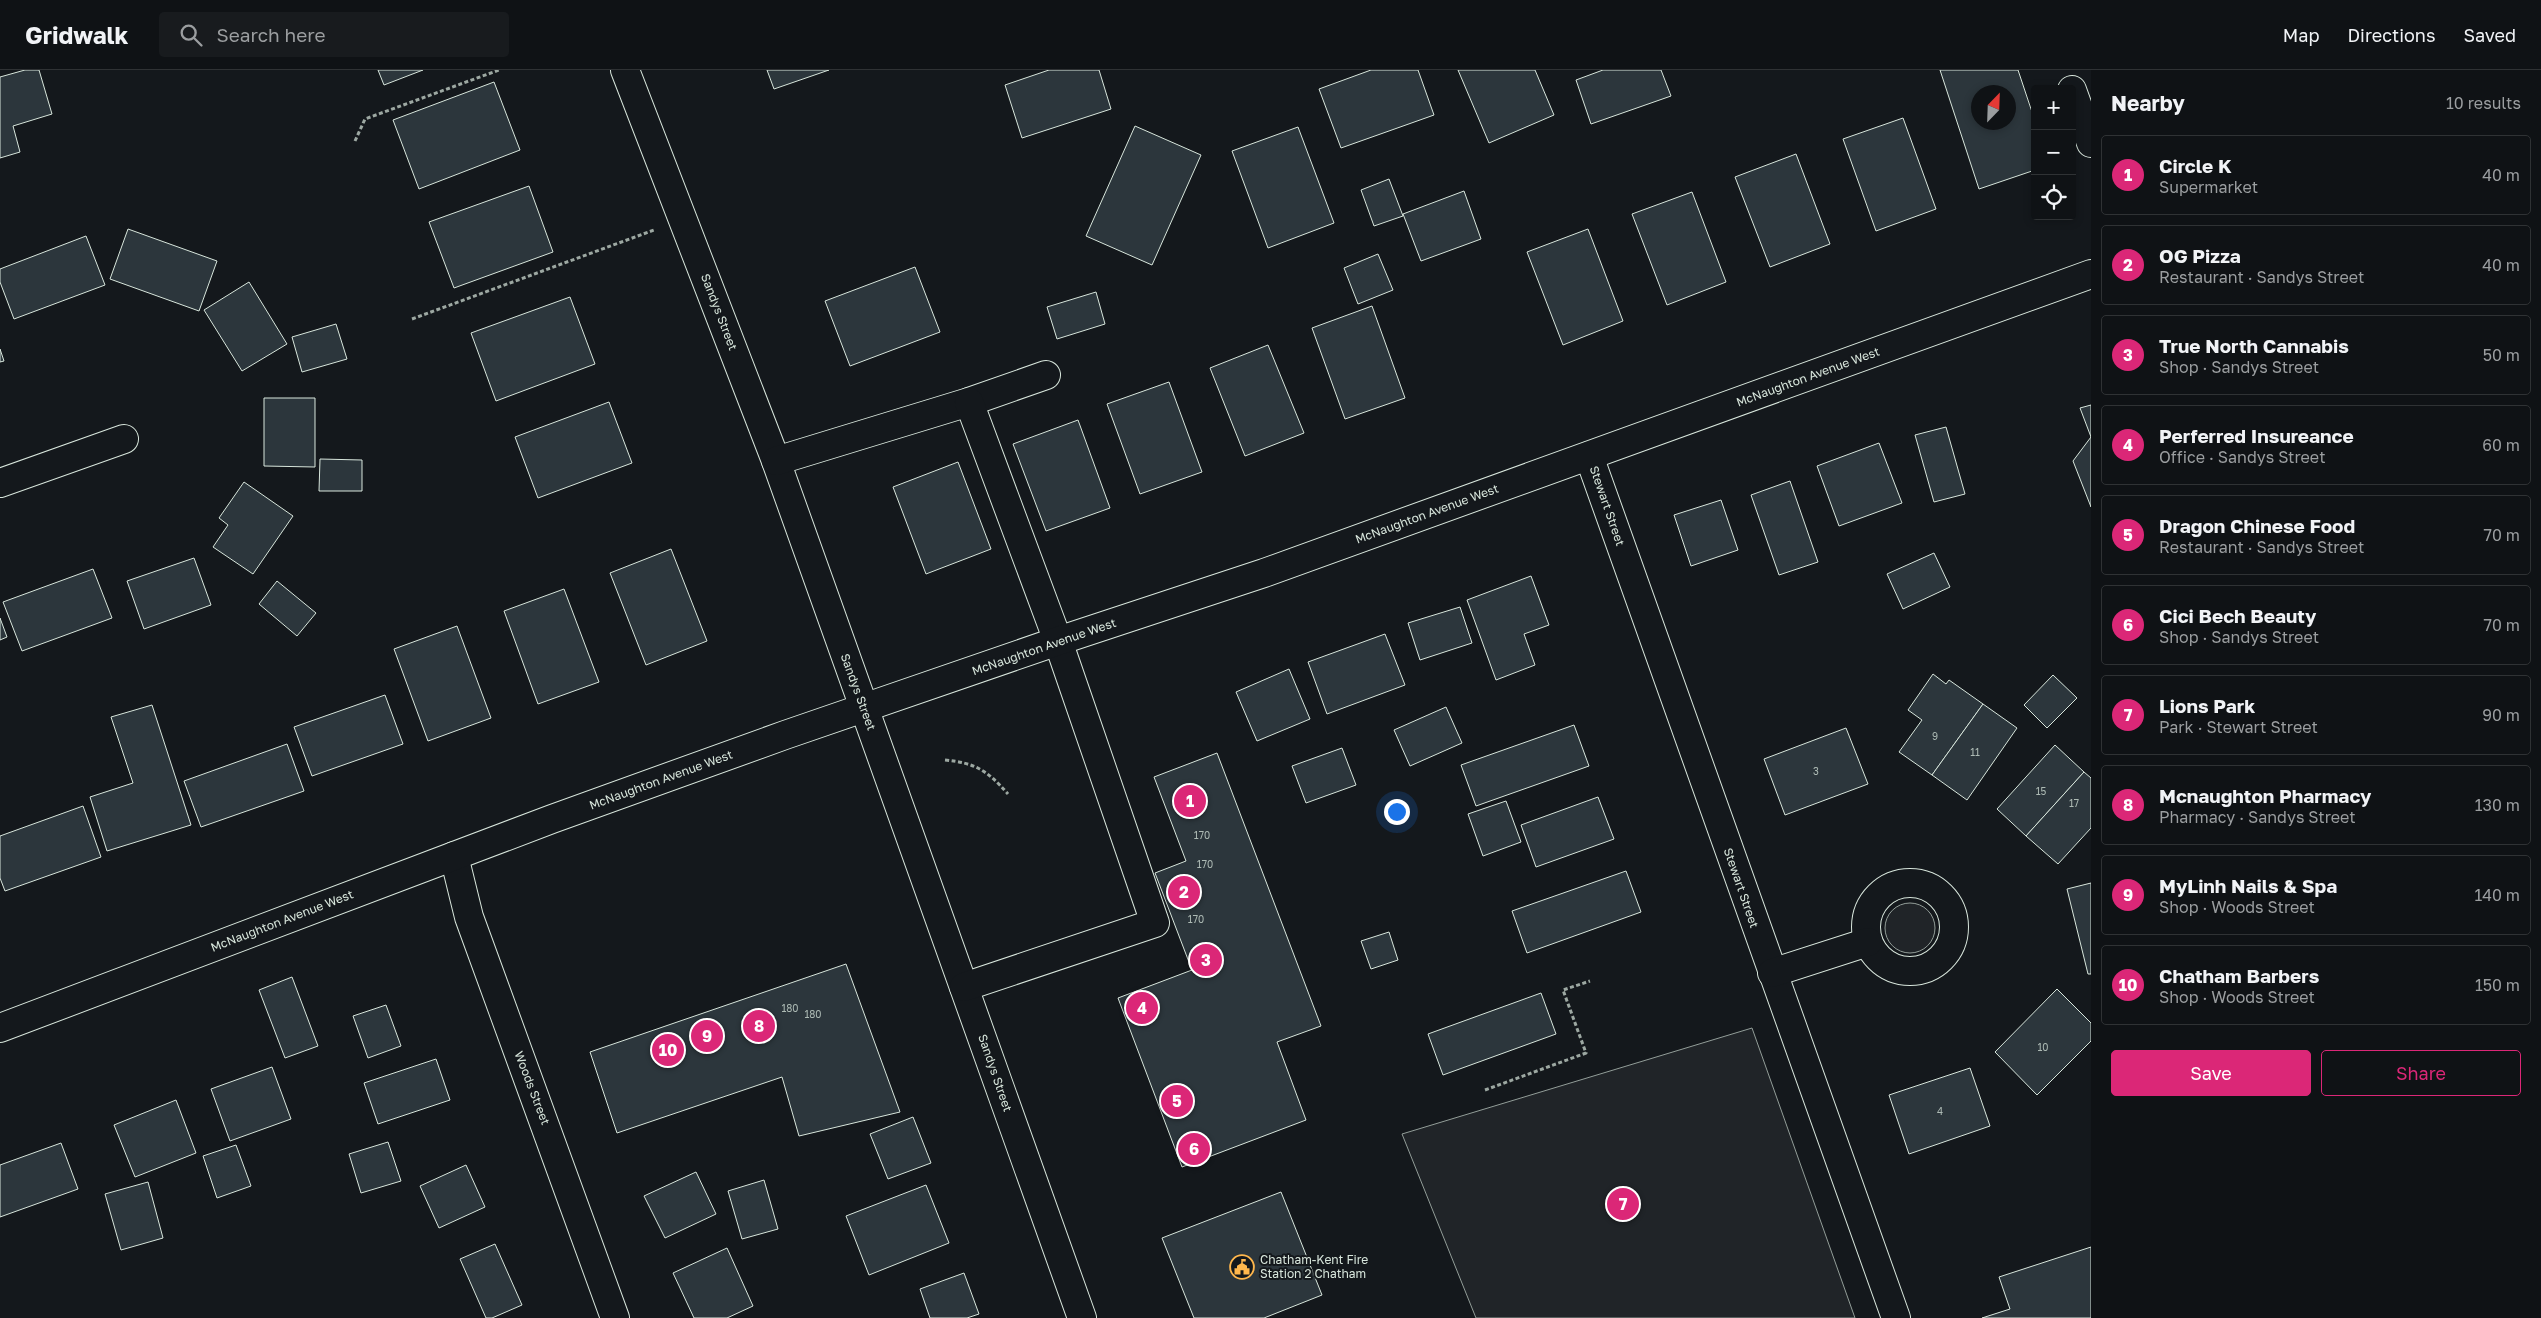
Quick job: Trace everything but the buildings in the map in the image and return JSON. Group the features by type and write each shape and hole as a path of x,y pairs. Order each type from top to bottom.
{"street":[{"name":"Sandys Street","path":"625,70 776,461 1082,1318"},
{"path":"2065,70 2071,85"},
{"path":"2076,100 2091,143"},
{"name":"McNaughton Avenue West","path":"0,1028 454,856 785,735 1058,641 1264,573 2091,274"},
{"path":"776,461 969,402 1046,375"},
{"path":"964,987 1155,923 1058,641 969,402"},
{"path":"0,483 124,439"},
{"name":"Stewart Street","path":"1590,456 1896,1318"},
{"name":"Woods Street","path":"454,856 469,917 616,1318"},
{"path":"1772,973 1868,942"}],"path":[{"path":"355,141 365,119 499,70"},
{"path":"412,319 683,219"},
{"path":"944,760 970,763 996,780 1008,794"},
{"path":"1485,1090 1586,1053 1563,990 1590,981"}],"shaded area":[{"path":"1905,903 1915,903 1928,910 1935,923 1935,933 1928,946 1915,953 1905,953 1896,949 1889,942 1885,933 1885,923 1889,914 1896,907"},
{"path":"1752,1028 1855,1318 1476,1318 1402,1134"}],"place":[{"name":"Circle K","path":"1190,801"},
{"name":"OG Pizza","path":"1184,892"},
{"name":"True North Cannabis","path":"1206,960"},
{"name":"Perferred Insureance","path":"1142,1008"},
{"name":"Mcnaughton Pharmacy","path":"759,1026"},
{"name":"MyLinh Nails & Spa","path":"707,1036"},
{"name":"Chatham Barbers","path":"668,1050"},
{"name":"Dragon Chinese Food","path":"1177,1101"},
{"name":"Cici Bech Beauty","path":"1194,1149"},
{"name":"Lions Park","path":"1623,1204"},
{"name":"Chatham-Kent Fire Station 2 Chatham","path":"1242,1267"}]}
